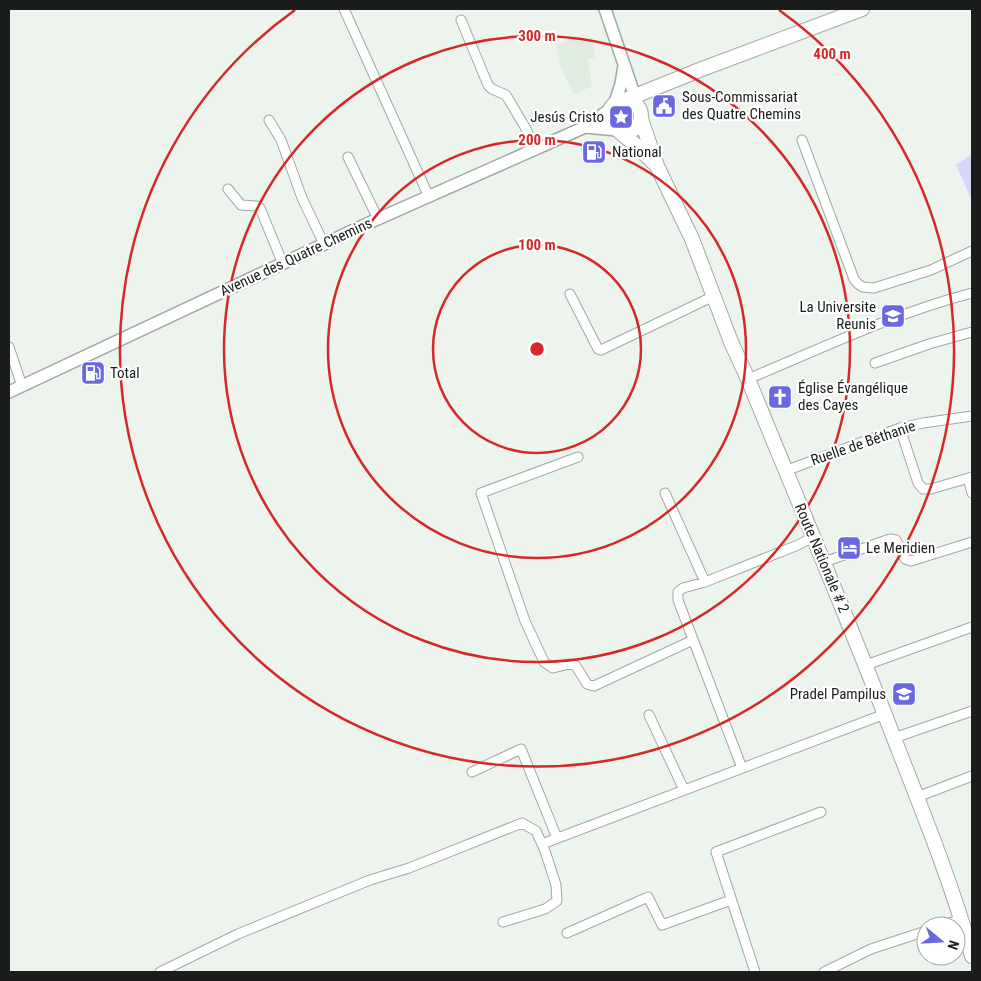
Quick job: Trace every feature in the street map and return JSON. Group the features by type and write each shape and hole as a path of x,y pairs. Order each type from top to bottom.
{"main road":[{"path":"605,9 625,64 621,103 610,122 618,131 631,131 637,126 641,115 652,98 668,83"},
{"path":"621,103 702,69 862,9"},
{"path":"621,103 621,84 625,64"},
{"name":"Avenue des Quatre Chemins","path":"9,392 378,219 586,128 621,103"},
{"path":"621,103 634,104 641,115"},
{"name":"Route Nationale # 2","path":"641,115 657,166 692,239 731,342 866,665 961,916"},
{"name":"Avenue des Quatre Chemins","path":"586,128 618,131"},
{"name":"Route Nationale # 2","path":"618,131 657,166"},
{"name":"Route Nationale # 2","path":"966,934 972,956"}],"street":[{"path":"344,9 429,197"},
{"path":"461,20 488,85 492,89 506,95 526,127 536,150"},
{"path":"269,120 281,140 302,198 324,244"},
{"path":"802,140 854,279 858,284 868,289 904,279 931,270 972,251"},
{"path":"348,157 378,219"},
{"path":"228,190 241,205 259,207 283,264"},
{"path":"570,294 598,349 601,350 714,296"},
{"path":"748,379 932,304 972,294"},
{"path":"875,363 929,344 972,332"},
{"path":"9,347 22,386"},
{"name":"Ruelle de Béthanie","path":"785,471 900,428 972,416"},
{"path":"900,428 920,486 931,489 970,478 972,494"},
{"path":"578,457 481,492 524,621 544,662 553,668 569,664 576,666 587,684 594,686 693,640"},
{"path":"665,493 705,582"},
{"path":"742,768 677,596 683,588 705,582 798,545 813,537"},
{"path":"824,562 890,539 896,540 905,559 911,561 972,542"},
{"path":"866,665 972,627"},
{"path":"894,738 972,711"},
{"path":"542,844 885,714"},
{"path":"649,715 684,790"},
{"path":"472,772 521,749 557,838"},
{"path":"917,797 972,776"},
{"path":"755,972 716,852 821,812"},
{"path":"160,972 238,934 370,880 409,868 522,822 536,831 542,844 556,885 557,902 545,909 503,922"},
{"path":"567,933 648,897 662,925 731,900"},
{"path":"824,972 871,950 916,934"}],"shaded area":[{"path":"592,38 595,57 588,59 592,86 574,95 561,68 556,44 573,39 574,41"},
{"path":"972,154 972,201 956,165"}],"place":[{"name":"Sous-Commissariat des Quatre Chemins","path":"664,106"},
{"name":"Jesús Cristo","path":"621,117"},
{"name":"National","path":"594,152"},
{"name":"La Universite Reunis","path":"893,316"},
{"name":"Total","path":"93,373"},
{"name":"Église Évangélique des Cayes","path":"780,397"},
{"name":"Le Meridien","path":"849,548"},
{"name":"Pradel Pampilus","path":"904,694"}]}
